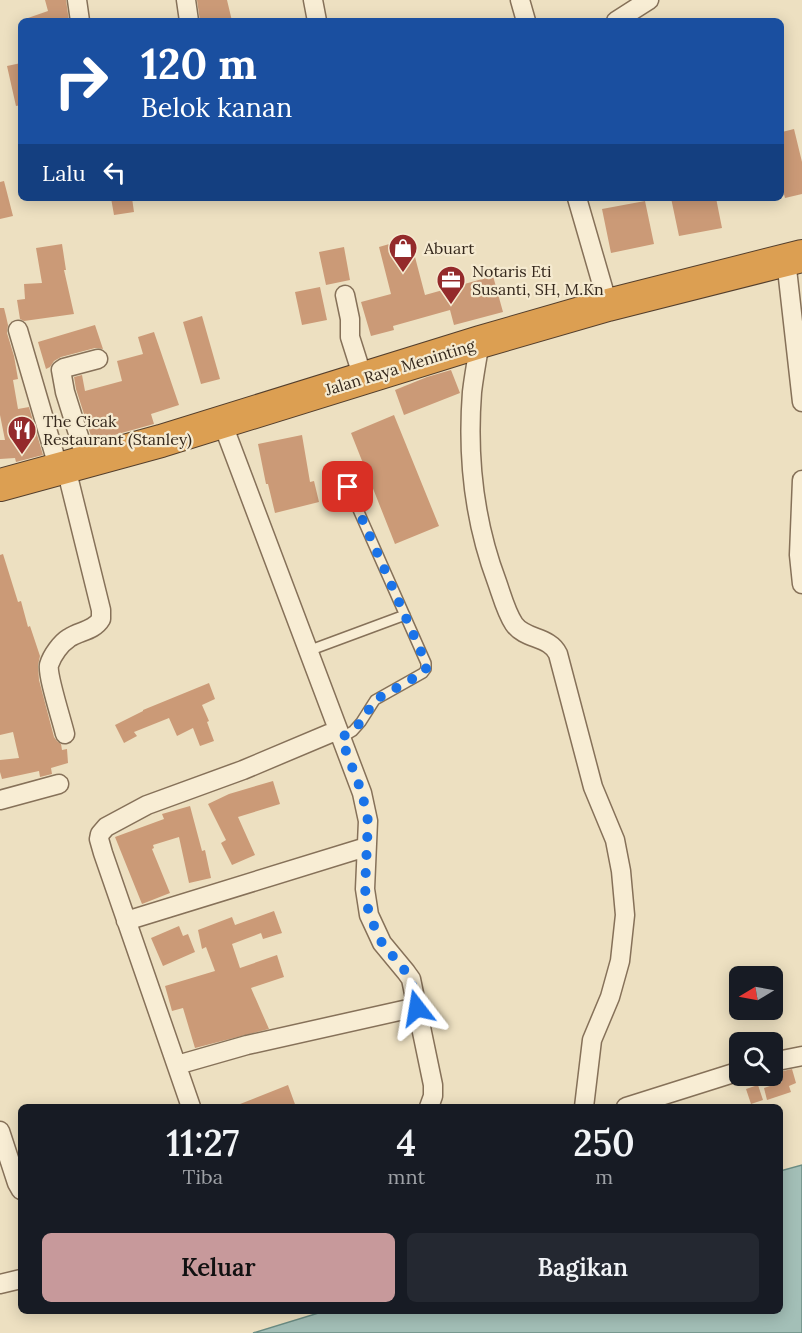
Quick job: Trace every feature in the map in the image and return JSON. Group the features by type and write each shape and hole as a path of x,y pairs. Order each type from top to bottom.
{"highway":[{"name":"Jalan Raya Meninting","path":"0,485 222,422 608,305 794,258"}],"street":[{"path":"77,0 80,18"},
{"path":"186,0 189,18"},
{"path":"313,0 316,18"},
{"path":"520,0 525,18"},
{"path":"621,18 649,0"},
{"path":"578,201 608,305"},
{"path":"794,258 802,402"},
{"path":"345,295 350,319 350,337 363,378"},
{"path":"18,330 71,466"},
{"path":"480,342 472,391 471,436 472,481 481,535 515,626 523,633 550,644 556,649 593,787 615,840 621,871 625,915 620,961 610,997 592,1040 584,1104"},
{"path":"65,734 50,679 49,666 63,643 70,637 97,624 101,619 101,610 71,466 62,370 98,359"},
{"path":"222,422 362,793 368,821 365,889 369,915 382,943 411,980 433,1085 430,1104"},
{"path":"802,480 799,555 802,584"},
{"path":"190,1104 126,921 99,839 100,834 106,827 147,805 340,734"},
{"path":"0,800 59,784"},
{"path":"126,921 366,847"},
{"path":"177,1065 247,1046 417,1008"},
{"path":"783,1060 802,1056"},
{"path":"636,1104 729,1074"},
{"path":"0,1131 18,1185"},
{"path":"0,1284 18,1280"}],"lane":[{"path":"340,734 353,730 375,700 423,673 426,669 426,663 348,487"},
{"path":"308,651 405,615"}],"water":[{"path":"802,1165 802,1333 253,1333 315,1314 783,1314 783,1170"}],"building":[{"path":"45,0 66,0 69,18 28,18 48,11"},
{"path":"197,0 227,0 231,18 200,18"},
{"path":"18,64 18,106 16,106 7,66"},
{"path":"794,129 802,162 802,194 785,198 784,194 784,132"},
{"path":"4,181 13,216 0,219 0,182"},
{"path":"112,201 132,201 134,212 114,215"},
{"path":"645,201 654,244 611,253 602,209"},
{"path":"672,201 717,201 722,228 679,236"},
{"path":"410,238 425,295 493,276 503,312 454,325 450,310 393,326 394,330 371,336 361,302 391,294 379,247"},
{"path":"62,244 66,270 64,270 74,314 24,321 20,319 17,300 25,299 24,284 42,283 36,248"},
{"path":"344,247 350,280 326,285 319,252"},
{"path":"320,287 327,320 302,325 295,292"},
{"path":"0,308 4,308 8,325 7,333 14,356 18,379 13,380 18,409 29,407 43,455 16,462 15,458 0,459 0,440 5,440 0,415"},
{"path":"202,316 220,379 201,384 183,322"},
{"path":"95,325 103,349 95,348 61,357 46,369 38,342"},
{"path":"154,332 179,405 151,414 154,424 96,440 95,435 91,436 74,377 82,375 85,391 122,381 117,361 143,354 138,337"},
{"path":"451,370 460,393 404,415 395,390"},
{"path":"394,415 439,526 395,544 351,433"},
{"path":"302,435 310,482 314,481 319,502 275,513 268,484 266,484 258,444"},
{"path":"3,554 18,602 21,601 28,627 30,626 40,656 39,680 54,737 61,744 62,750 67,749 68,763 51,768 52,774 40,777 39,771 2,779 0,772 0,760 19,758 13,732 0,735 0,555"},
{"path":"209,683 215,699 202,705 214,741 200,746 193,728 177,736 169,718 134,732 137,736 124,743 115,725 143,710"},
{"path":"273,781 280,804 238,817 255,855 232,865 221,843 226,840 208,804 229,794"},
{"path":"190,806 202,851 205,850 211,878 189,883 179,837 153,845 152,849 170,893 142,904 115,837 164,819 162,814"},
{"path":"274,911 282,933 263,939 261,933 232,944 240,968 277,955 284,977 251,988 269,1029 195,1048 183,1008 172,1011 165,986 215,971 206,947 202,949 198,930 232,917 235,925"},
{"path":"179,926 183,936 188,934 195,952 163,966 151,938"},
{"path":"792,1069 796,1083 789,1086 791,1092 767,1100 764,1088 783,1086 783,1071"},
{"path":"288,1085 295,1104 240,1104"},
{"path":"758,1086 763,1100 751,1104 746,1089"}],"place":[{"name":"Abuart","path":"403,274"},
{"name":"Notaris Eti Susanti, SH, M.Kn","path":"451,306"},
{"name":"The Cicak Restaurant (Stanley)","path":"22,456"}],"route":[{"path":"348,487 426,663 423,673 375,700 361,722 341,738 362,793 368,821 365,889 369,915 382,943 411,980 417,1008"}]}
